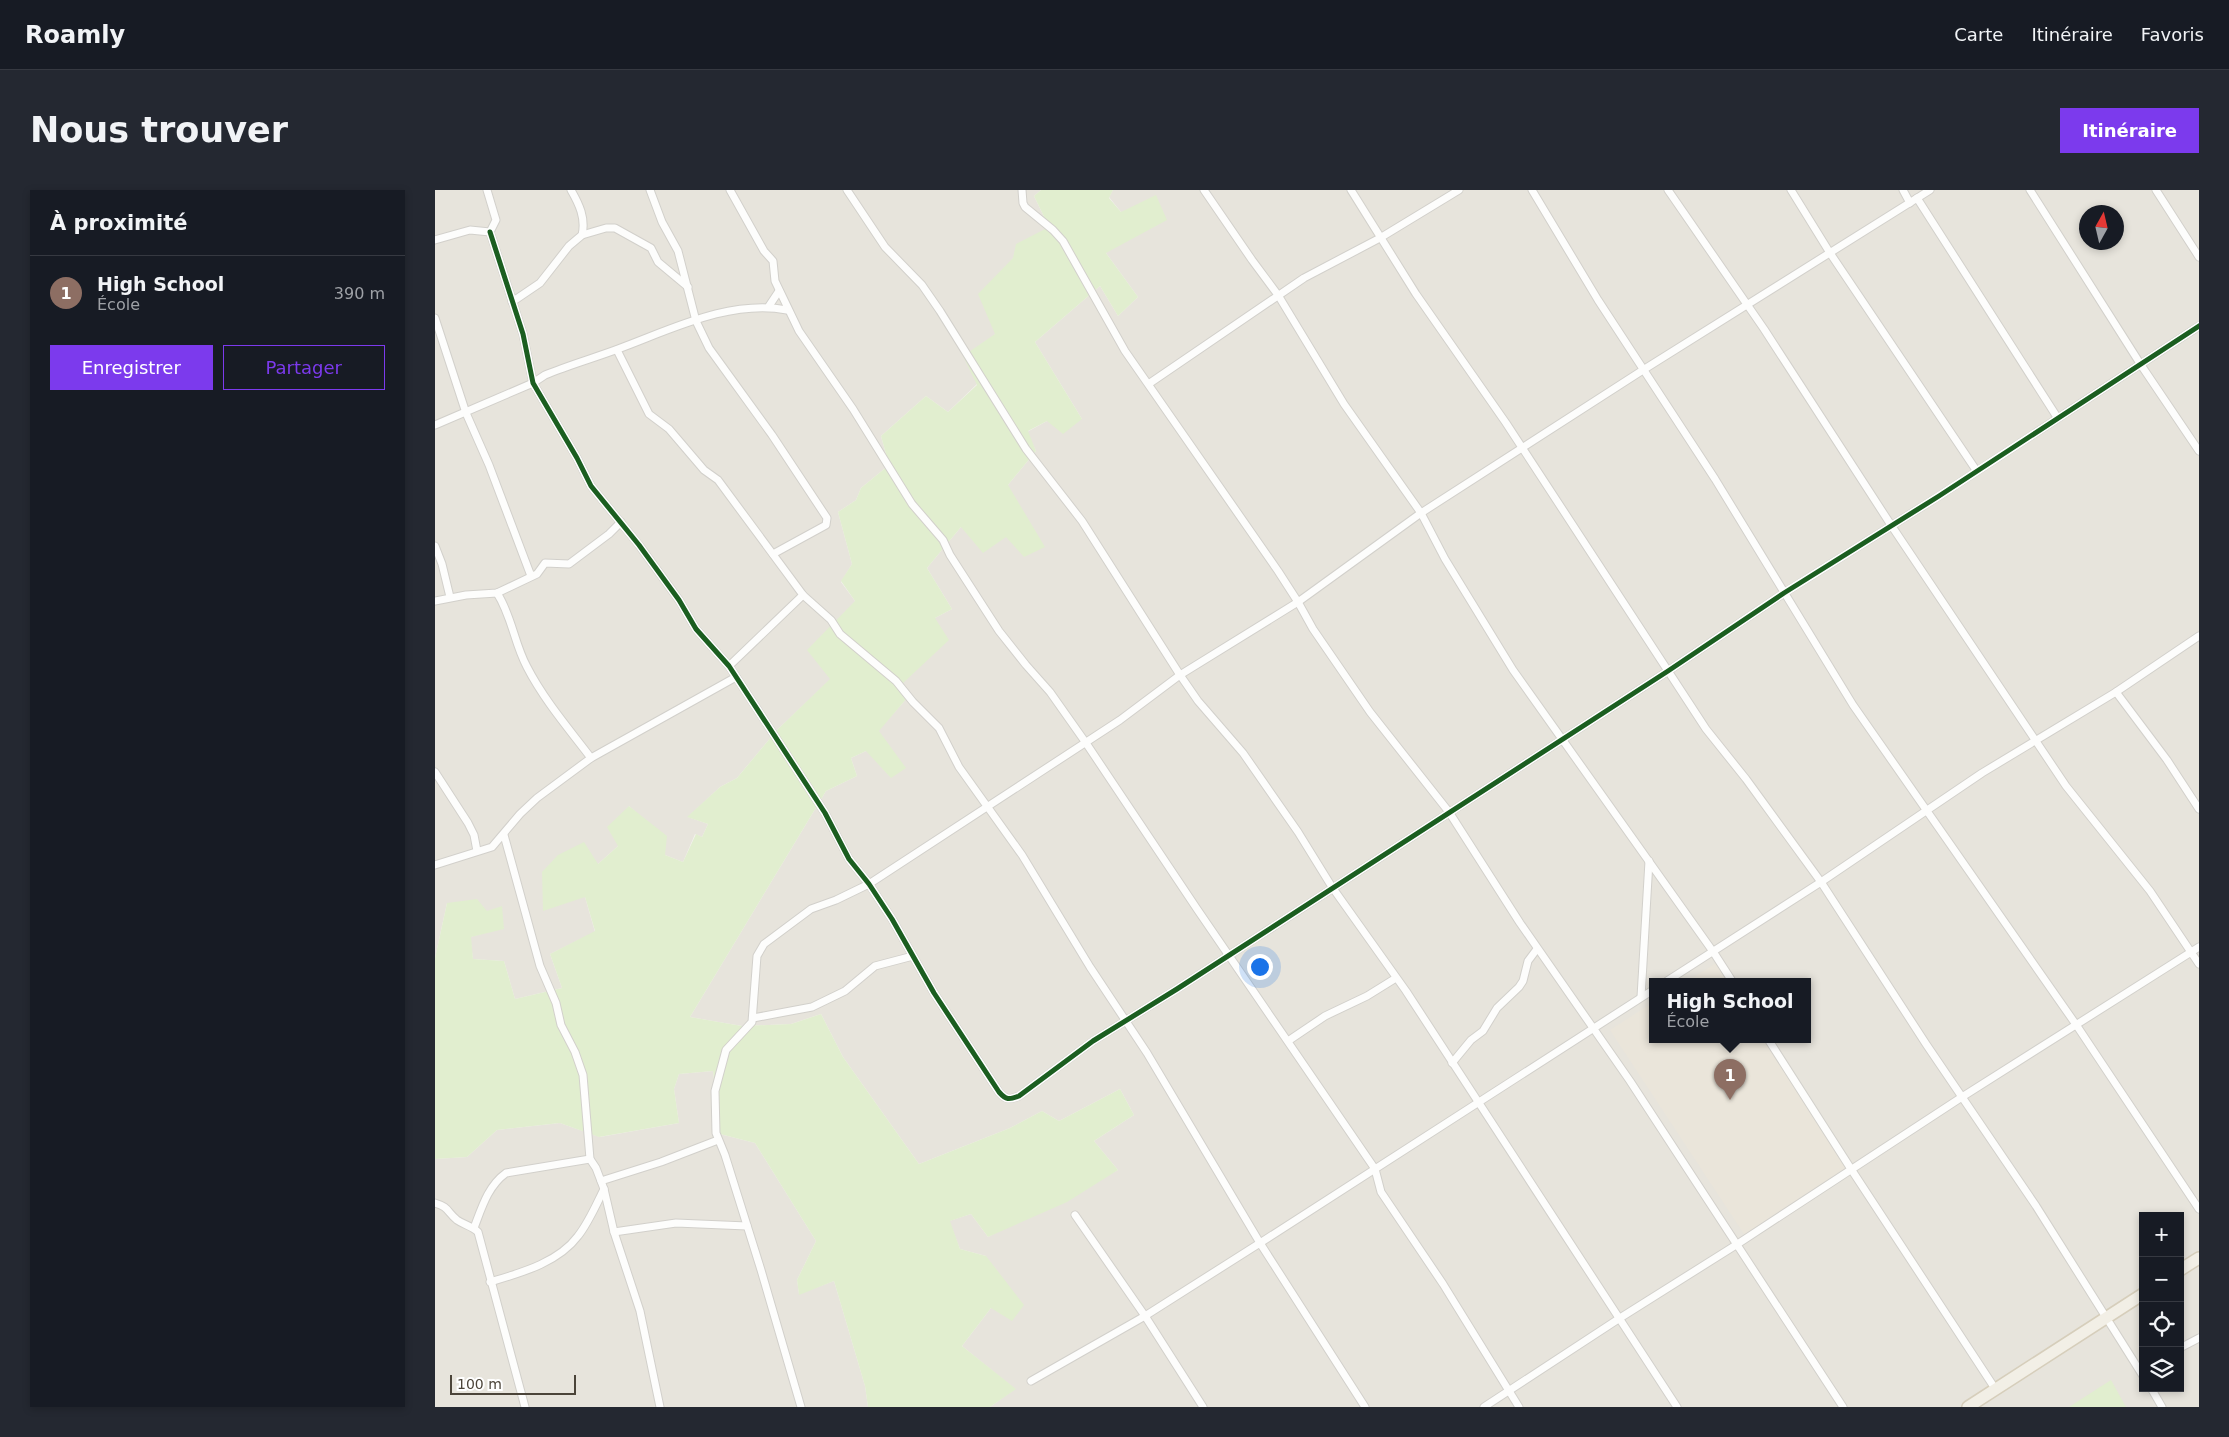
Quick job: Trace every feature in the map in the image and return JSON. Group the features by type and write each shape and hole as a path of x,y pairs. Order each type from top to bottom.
{"main road":[{"path":"2184,1267 2199,1258"},
{"path":"1967,1407 1997,1390 2139,1297"}],"street":[{"path":"487,190 496,220 490,232 523,334 533,383 577,458 591,486 621,522 673,592 696,629 729,666 825,812 849,860 869,884 892,919 947,1013 1005,1098 1011,1099 1019,1096 1080,1050 2199,326"},
{"path":"571,190 579,206 583,221 582,235"},
{"path":"650,190 662,222 678,251 696,321 709,348 772,435 827,518 826,525 773,554"},
{"path":"730,190 764,251 773,261 775,281 787,310 799,331 853,409 912,504 943,540 950,555 999,631 1025,665 1045,686 1086,742 1375,1169 1381,1192 1443,1284 1519,1407"},
{"path":"847,190 885,247 922,285 1013,428 1082,521 1180,675 1198,701 1243,753 1298,832 1332,887 1396,978 1677,1407"},
{"path":"1022,190 1025,208 1053,230 1063,241 1125,351 1298,602 1313,629 1370,712 1449,812 1537,949 1630,1081 1843,1407"},
{"path":"1204,190 1278,295 1344,404 1421,513 1445,559 1513,670 1730,978"},
{"path":"1351,190 1379,238 1522,448 1706,729 1746,779 1821,882 2036,1206 2139,1367"},
{"path":"1149,384 1304,278 1379,238 1459,190"},
{"path":"1532,190 1560,239 1715,480 1853,705 2077,1026 2199,1209"},
{"path":"1668,190 1747,305 1891,525 2067,786 2150,891 2199,964"},
{"path":"1791,190 1830,253 1977,470"},
{"path":"1903,190 1910,203"},
{"path":"801,1407 725,1155 716,1133 716,1084 726,1050 752,1022 756,961 764,944 811,909 836,900 869,884 1086,742 1180,675 1298,602 1421,513 1643,370 1930,190"},
{"path":"2030,190 2141,365 2199,451"},
{"path":"2156,190 2199,257"},
{"path":"1917,198 2057,417"},
{"path":"512,302 540,283 569,246 582,235 606,228 615,228 651,248 658,262 688,287"},
{"path":"435,240 470,230 490,232"},
{"path":"769,306 779,291"},
{"path":"435,425 533,383 545,374 696,321 738,309 769,306 787,310"},
{"path":"435,318 466,412 489,465 531,576"},
{"path":"617,350 649,414 669,429 704,470 718,480 803,595 831,620 840,634 896,681 913,702 939,728 959,767 989,805 1022,855 1170,1092 1209,1161 1260,1244 1365,1407"},
{"path":"435,601 450,597 497,593 537,574 545,563 569,564 609,534 621,522"},
{"path":"435,546 442,564 450,597"},
{"path":"497,593 507,611 526,666 541,691 591,758"},
{"path":"729,666 803,595"},
{"path":"1672,978 1714,953 1928,811 1982,772 2116,692 2199,636"},
{"path":"435,865 492,846 537,798 591,758 736,677"},
{"path":"2116,692 2167,760 2199,809"},
{"path":"435,772 474,834 477,851"},
{"path":"504,835 540,966 556,1003 561,1025 575,1052 583,1075 590,1159 604,1188 614,1232 640,1311 660,1407"},
{"path":"1641,997 1649,861"},
{"path":"1484,1407 1620,1318 1737,1245 1851,1169 2199,947"},
{"path":"1452,1063 1471,1040 1483,1031 1497,1008 1523,981 1528,960 1537,949"},
{"path":"753,1018 805,1009 845,991 875,966 913,956"},
{"path":"1288,1040 1325,1016 1367,996 1396,978"},
{"path":"1031,1381 1145,1316 1260,1244 1649,992"},
{"path":"1771,1043 1997,1390"},
{"path":"601,1181 661,1162 718,1140"},
{"path":"474,1228 487,1194 499,1178 506,1173 590,1159"},
{"path":"490,1282 529,1270 568,1247 586,1225 604,1188"},
{"path":"435,1204 444,1206 458,1220 474,1228 481,1240 490,1282 525,1407"},
{"path":"1075,1215 1145,1316 1203,1407"},
{"path":"614,1232 676,1223 747,1226"},
{"path":"2182,1347 2199,1338"},
{"path":"2153,1392 2162,1407"}],"shaded area":[{"path":"435,190 1041,190 1034,196 1049,227 1013,258 995,334 977,384 948,412 926,396 881,436 889,465 861,488 856,500 838,512 852,564 841,582 855,601 831,679 777,730 737,778 720,787 688,817 708,824 702,837 695,834 683,862 665,855 646,821 629,806 618,846 598,864 585,897 595,932 550,954 562,988 515,999 504,961 473,959 470,937 504,928 487,911 447,903 435,958"},
{"path":"1113,190 2199,190 2199,1407 990,1407 1015,1389 962,1346 991,1308 986,1256 960,1249 949,1221 971,1214 988,1237 1118,1170 1094,1141 1134,1115 1120,1089 1059,1121 1042,1111 1010,1128 919,1164 843,1057 821,1014 791,1024 742,1026 690,1017 826,791 857,776 851,758 866,751 878,731 907,698 902,684 935,618 952,609 927,568 961,527 1008,485 1036,451 1027,432 1047,421 1082,419 1035,342 1100,286 1118,316 1138,297 1106,253 1121,212 1109,197"},
{"path":"1716,963 1726,978 1693,978"},
{"path":"1649,1005 1649,1043 1768,1043 1850,1169 1746,1237 1610,1030"},
{"path":"713,1071 720,1134 755,1143 816,1241 797,1280 799,1294 834,1281 865,1386 868,1407 435,1407 435,1159 467,1157 497,1130 560,1123 600,1137 679,1123 674,1089 679,1074"}],"green space":[{"path":"1041,190 1113,190 1109,198 1121,212 1156,195 1167,220 1106,253 1138,297 1118,316 1100,286 1035,342 1082,419 1063,434 1047,421 1028,431 1036,451 1008,485 1045,547 1024,557 1006,537 983,553 961,527 927,568 952,609 935,618 949,640 902,684 907,698 879,731 906,768 891,778 866,751 851,758 857,776 826,791 690,1017 742,1026 791,1024 821,1014 843,1057 919,1164 1010,1128 1042,1111 1059,1121 1120,1089 1134,1115 1094,1141 1118,1170 1067,1202 988,1237 971,1214 950,1221 960,1249 986,1256 1024,1305 1012,1321 991,1308 962,1346 1016,1389 990,1407 868,1407 865,1386 834,1281 799,1295 797,1280 816,1241 755,1143 720,1134 713,1071 679,1074 674,1089 679,1123 599,1137 560,1123 497,1130 467,1157 435,1159 435,958 447,903 477,899 487,911 502,906 504,929 471,937 473,959 504,961 515,999 562,988 550,954 595,931 585,897 543,911 542,872 558,855 584,842 598,864 618,846 607,827 629,806 667,836 665,855 683,862 696,834 702,837 708,824 687,817 720,787 737,778 777,730 830,679 807,650 855,601 841,581 852,564 838,512 856,500 861,488 889,465 881,436 926,396 948,412 977,385 963,356 995,334 978,294 1013,258 1016,244 1049,227 1034,196"},
{"path":"2111,1380 2126,1407 2069,1407"}],"cycle path":[{"path":"490,232 523,334 533,383 577,458 591,486 639,545 679,600 696,629 729,666 825,813 849,859 869,884 892,919 934,993 999,1092 1008,1099 1019,1096 1093,1041 1177,989 1668,671 1784,593 1939,496 2199,326"}],"place":[{"name":"High School","path":"1730,1100"}]}
